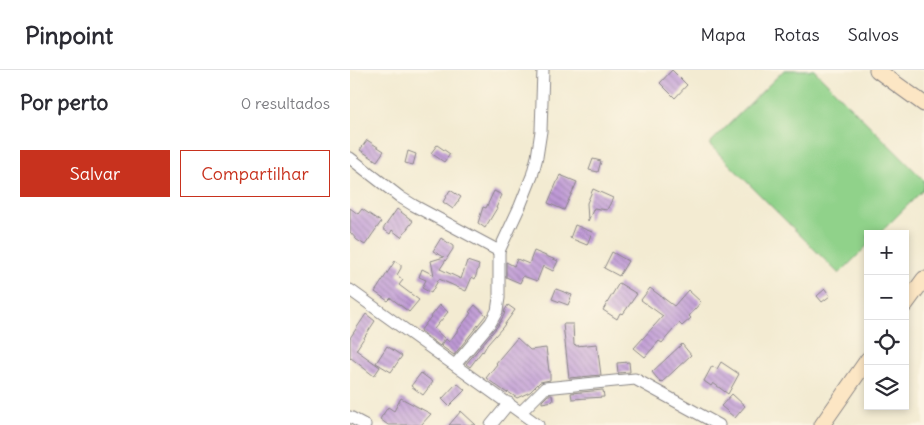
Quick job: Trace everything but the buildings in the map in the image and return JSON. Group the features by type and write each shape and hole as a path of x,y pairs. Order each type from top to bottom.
{"street":[{"path":"455,365 491,322 497,312 499,298 499,251 520,206 532,176 537,157 541,131 543,70"},
{"path":"877,70 924,104"},
{"path":"350,158 400,197 499,251"},
{"path":"909,299 924,278"},
{"path":"350,290 538,425"},
{"path":"822,425 864,365"},
{"path":"521,412 545,388 635,379 718,425"},
{"path":"491,425 509,403"},
{"path":"350,417 365,425"}],"green space":[{"path":"784,70 814,70 924,180 924,189 883,230 864,230 864,249 839,274 709,144"}]}
